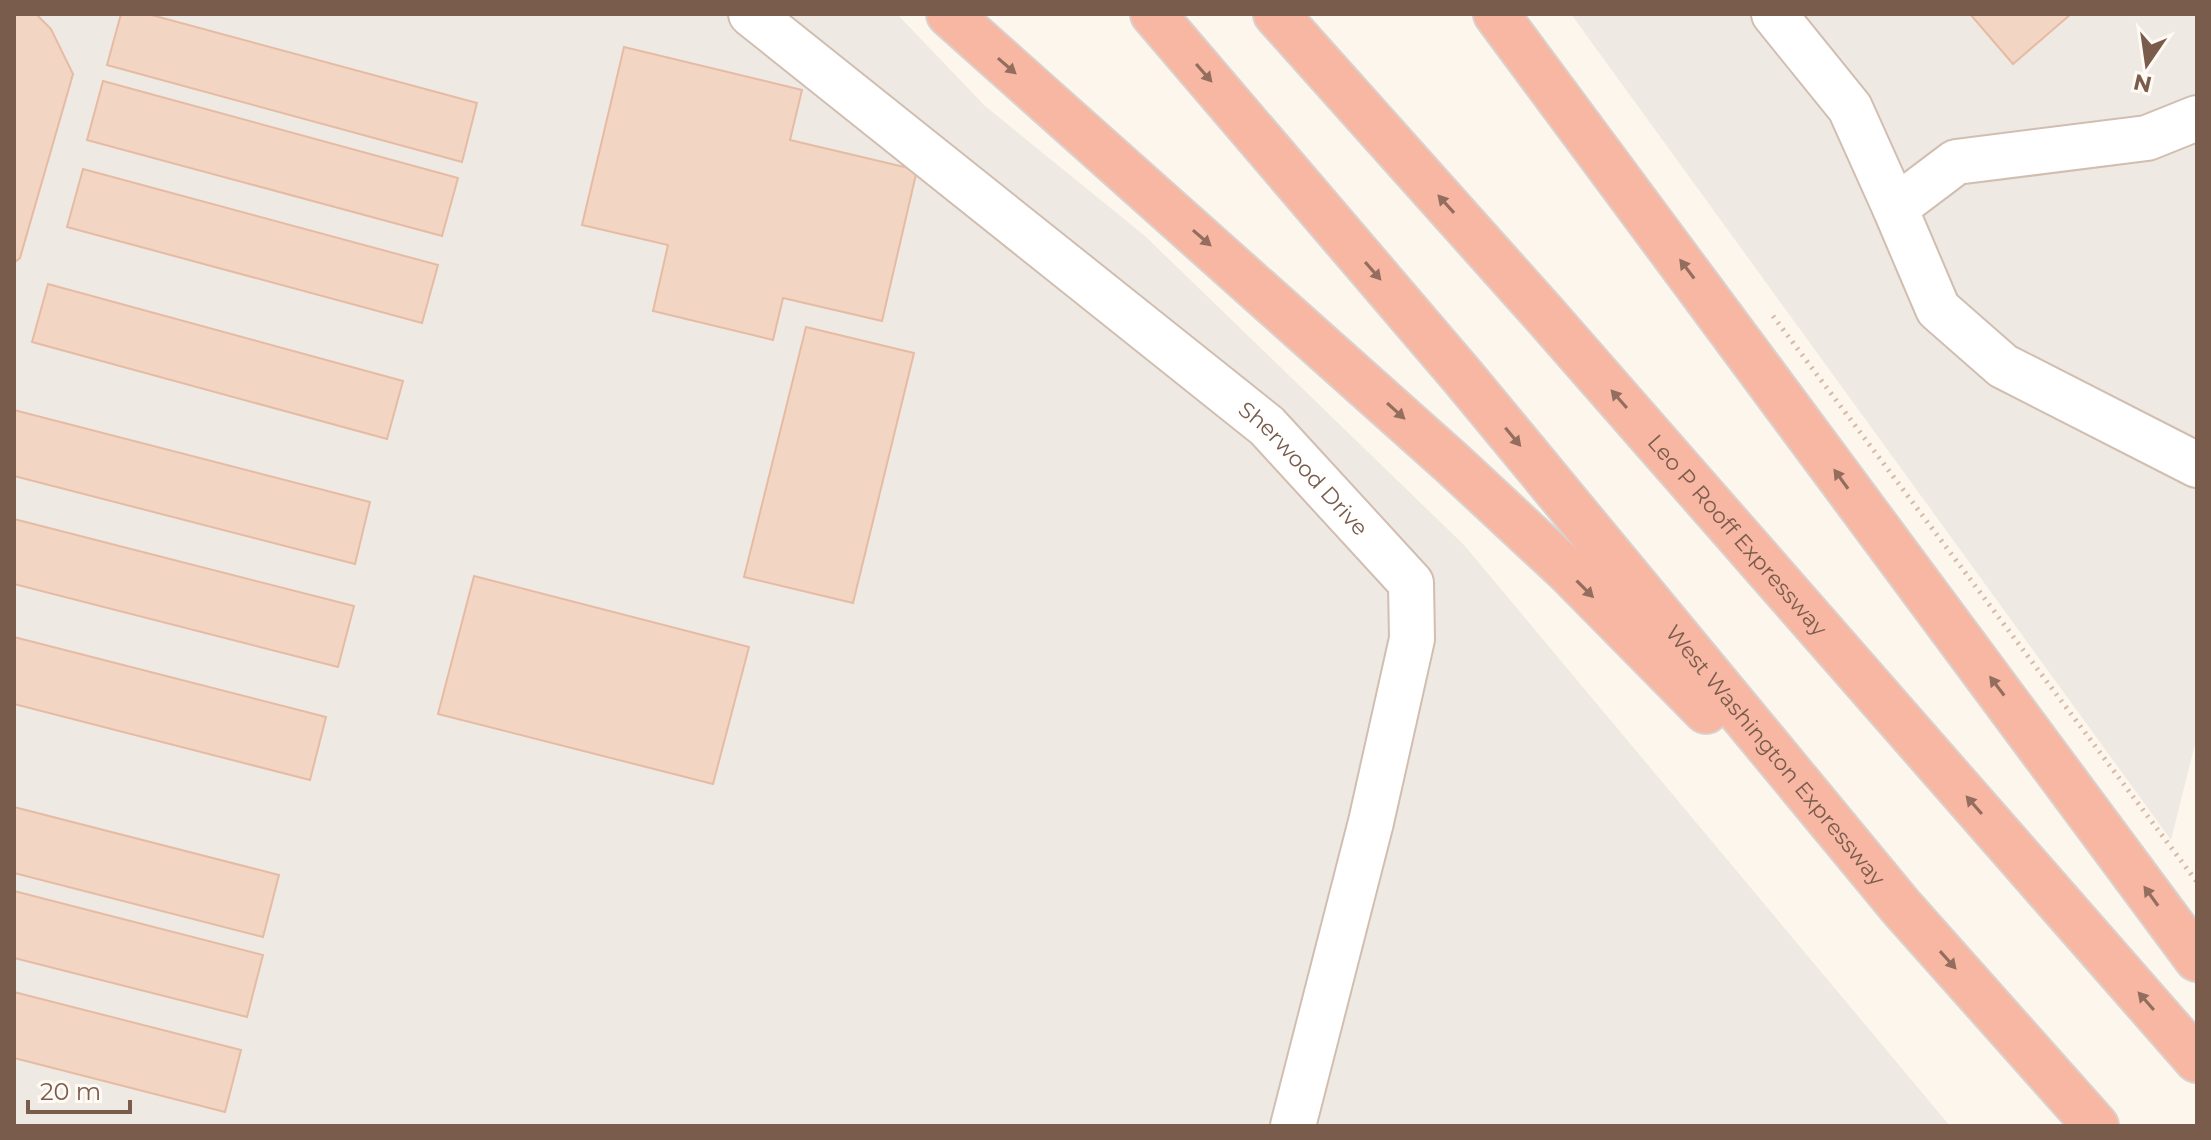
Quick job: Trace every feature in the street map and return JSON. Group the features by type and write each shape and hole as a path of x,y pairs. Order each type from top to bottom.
{"highway":[{"path":"949,14 1294,319 1568,571 1902,908"},
{"name":"West Washington Expressway","path":"1153,14 1463,377 1902,908 2096,1126"},
{"name":"Leo P Rooff Expressway","path":"1276,14 1556,327 2197,1060"},
{"path":"1496,14 2197,959"}],"street":[{"name":"Sherwood Drive","path":"751,14 1267,426 1411,583 1412,639 1371,822 1293,1126"},
{"path":"1774,14 1850,108 1938,309 2003,366 2197,465"},
{"path":"1895,208 1956,162 2147,138 2197,118"}],"path":[{"path":"1765,306 2197,882"}],"shaded area":[{"path":"14,14 897,14 985,106 1145,236 1464,545 1950,1126 14,1126"},
{"path":"1571,14 2197,14 2197,736 2171,840"}],"building":[{"path":"14,14 36,14 51,29 73,74 20,258 14,263"},
{"path":"121,14 148,14 477,103 462,162 107,65"},
{"path":"1970,14 2071,14 2013,64"},
{"path":"624,47 802,90 790,140 917,170 882,321 783,298 773,340 653,311 668,245 582,225"},
{"path":"103,81 458,178 442,236 87,140"},
{"path":"83,169 438,265 422,323 67,227"},
{"path":"48,284 403,381 387,439 32,342"},
{"path":"806,327 914,353 853,603 744,577"},
{"path":"14,410 370,502 355,564 14,476"},
{"path":"14,519 354,606 338,667 14,584"},
{"path":"474,576 749,647 713,784 438,714"},
{"path":"14,637 326,717 310,780 14,704"},
{"path":"14,807 279,875 263,937 14,873"},
{"path":"14,891 263,955 247,1017 14,958"},
{"path":"14,992 241,1050 225,1112 14,1058"}]}
